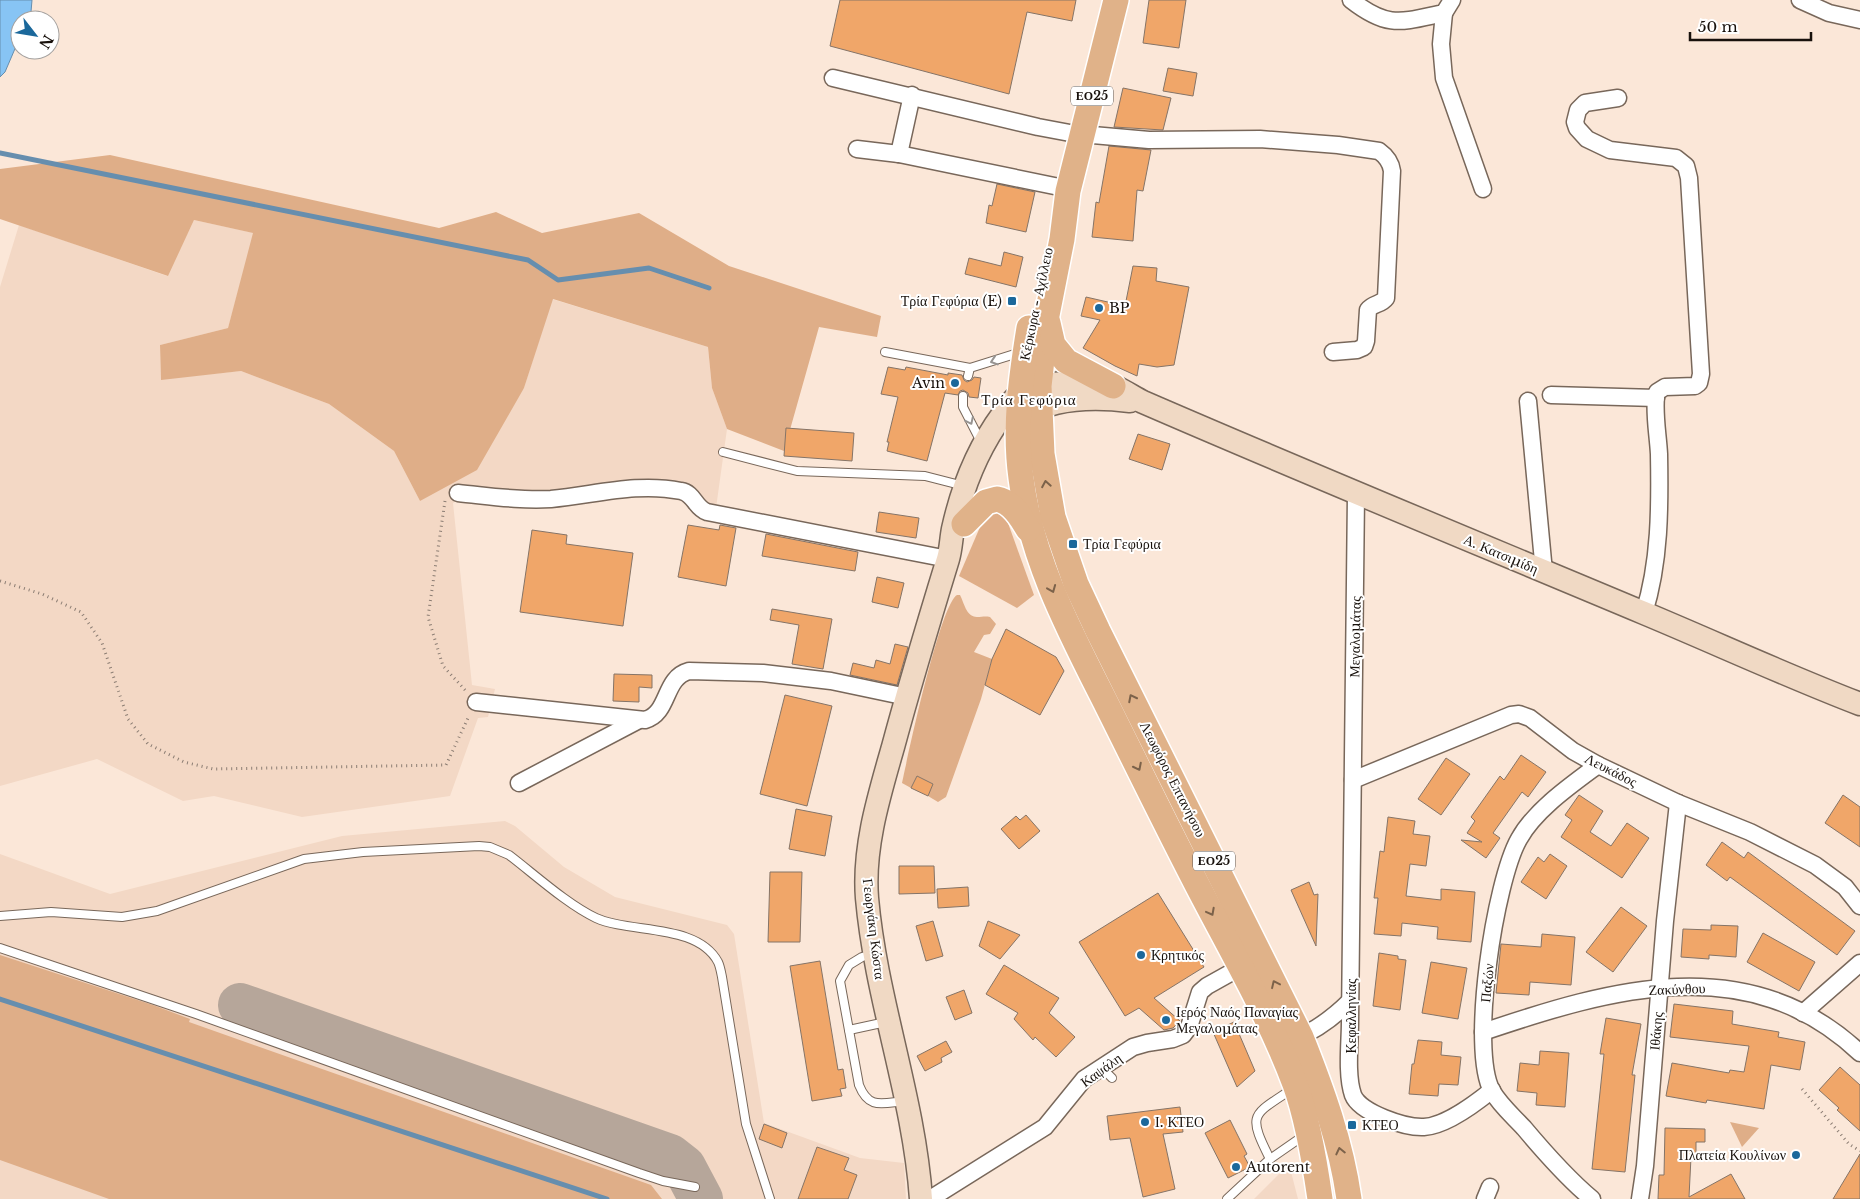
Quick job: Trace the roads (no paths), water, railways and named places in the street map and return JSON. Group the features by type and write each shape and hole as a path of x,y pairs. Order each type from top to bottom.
{"main road":[{"name":"Κέρκυρα - Αχίλλειο","path":"1036,407 1047,315 1062,239 1069,190 1116,0"},
{"name":"Κέρκυρα - Αχίλλειο","path":"1036,407 1025,351 1048,246 1069,190"},
{"path":"1047,315 1053,345 1066,361 1113,386"},
{"name":"Α. Κατσιμίδη","path":"1036,407 1094,382 1113,386 1143,402 1356,494 1860,704"},
{"name":"Α. Κατσιμίδη","path":"1036,407 1094,398 1143,402"},
{"name":"Γεωργάκη Κώστα","path":"921,1199 917,1158 875,953 867,898 867,868 872,826 906,697 950,552 953,530 976,456 997,421 1011,403 1036,407"},
{"name":"Γεωργάκη Κώστα","path":"950,552 964,524 978,486 1006,434 1036,407"},
{"name":"Λεωφόρος Επτανήσου","path":"1036,407 1018,451 1020,476 1035,543 1045,573 1074,640 1192,874 1241,967 1290,1041 1295,1086 1307,1133 1320,1199"},
{"name":"Λεωφόρος Επτανήσου","path":"1036,407 1045,480 1053,517 1076,584 1290,1041 1333,1123 1350,1199"},
{"path":"964,524 986,502 997,499 1001,500 1020,516 1035,543"}],"street":[{"path":"1351,0 1376,16 1388,21 1398,22 1448,7 1441,44 1444,78 1483,189"},
{"path":"1800,0 1829,13 1860,20"},
{"path":"833,78 912,95 1038,127 1083,134 1149,140 1236,139 1307,142 1368,149 1384,155 1392,167 1386,298 1384,302 1373,305 1368,310 1364,347 1357,350 1334,352"},
{"path":"899,154 912,95"},
{"path":"1618,98 1585,103 1580,106 1576,116 1577,128 1581,134 1595,144 1610,150 1676,158 1686,166 1689,178 1701,378 1694,387 1665,387 1660,388 1657,392 1658,539 1652,589 1644,613"},
{"path":"857,149 899,154 1069,190"},
{"path":"1551,395 1656,398"},
{"path":"1528,401 1544,572"},
{"path":"458,493 520,499 550,499 630,488 681,491 690,496 698,507 707,512 950,552"},
{"name":"Μεγαλομάτας","path":"1353,780 1356,494"},
{"path":"476,702 639,720 650,719 661,707 674,679 689,671 763,672 831,680 906,697"},
{"name":"Λευκάδος","path":"1353,780 1511,715 1519,714 1530,718 1573,751 1598,765 1678,803 1750,832 1809,861 1840,883 1860,906"},
{"path":"518,783 639,720"},
{"name":"Παξών","path":"1592,1199 1546,1154 1492,1090 1484,1068 1483,1032 1487,973 1493,930 1512,855 1518,840 1528,826 1562,792 1598,765"},
{"name":"Κεφαλληνίας","path":"1353,780 1350,1076 1354,1095 1361,1105 1380,1117 1424,1127 1456,1115 1492,1090"},
{"name":"Ιθάκης","path":"1640,1199 1645,1166 1678,803"},
{"path":"1803,1013 1860,963"},
{"name":"Καψάλη","path":"930,1199 1045,1127 1074,1089 1084,1080 1107,1073 1133,1047 1183,1036 1189,1027 1200,992 1241,967"},
{"name":"Ζακύνθου","path":"1483,1032 1575,1004 1625,992 1660,988 1707,987 1751,992 1774,1000 1803,1013 1839,1034 1860,1053"},
{"path":"1290,1041 1334,1016 1350,1001"}],"lane":[{"path":"885,352 969,372 1025,351"},
{"path":"963,396 963,407 982,446"},
{"path":"723,452 797,471 925,476 966,486"},
{"path":"0,916 51,912 122,917 158,911 304,859 362,852 480,846 499,850 509,855 596,918 626,926 681,935 690,938 710,952 718,963 722,977 746,1124 770,1199"},
{"path":"0,948 205,1017 639,1173 663,1181 695,1187"},
{"path":"875,953 862,957 849,965 840,981 859,1086 869,1101 876,1103 905,1101"},
{"path":"849,1030 889,1021"},
{"path":"1270,1159 1256,1128 1257,1116 1265,1107 1295,1086"},
{"path":"1227,1199 1270,1159 1307,1133"}],"water":[{"path":"0,0 32,0 31,10 10,10 10,60 5,72 0,77"}],"waterway":[{"path":"0,153 528,260 558,280 649,268 709,288"},
{"path":"0,999 607,1199"}],"place":[{"name":"Τρία Γεφύρια (E)","path":"1012,301"},
{"name":"BP","path":"1099,308"},
{"name":"Avin","path":"955,383"},
{"name":"Τρία Γεφύρια","path":"1073,544"},
{"name":"Κρητικός","path":"1141,955"},
{"name":"Ιερός Ναός Παναγίας Μεγαλομάτας","path":"1166,1020"},
{"name":"Ι. ΚΤΕΟ","path":"1145,1122"},
{"name":"ΚΤΕΟ","path":"1352,1125"},
{"name":"Πλατεία Κουλίνων","path":"1796,1155"},
{"name":"Autorent","path":"1236,1167"}],"district":[{"name":"Τρία Γεφύρια","path":"1029,400"}]}
